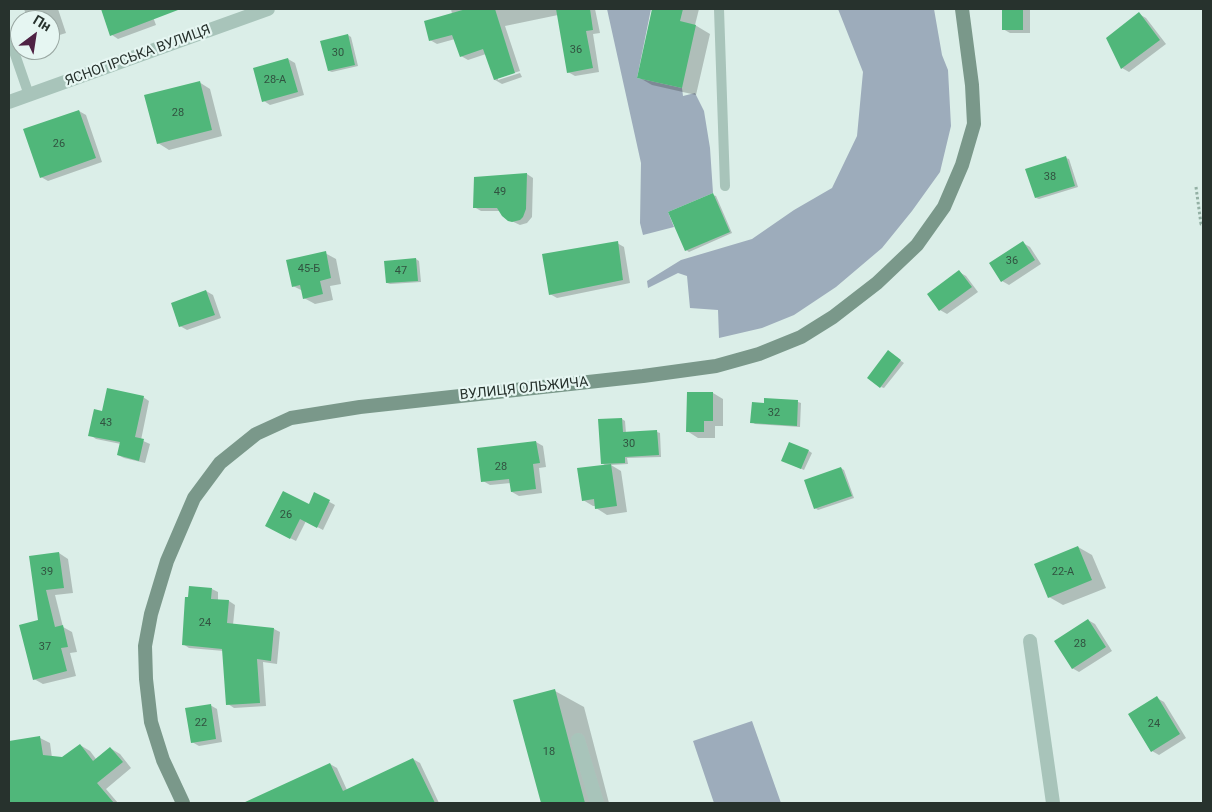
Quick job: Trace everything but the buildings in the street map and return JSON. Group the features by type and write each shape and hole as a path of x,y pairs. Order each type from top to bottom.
{"main road":[{"name":"ВУЛИЦЯ ОЛЬЖИЧА","path":"183,803 162,760 151,722 146,680 146,646 151,614 167,561 194,498 220,463 256,434 291,418 360,407 643,376 716,366 759,354 809,332 833,317 877,283 917,245 944,207 962,165 974,124 972,85 962,9"}],"street":[{"name":"ЯСНОГІРСЬКА ВУЛИЦЯ","path":"9,102 268,9"},
{"path":"1030,641 1053,803"},
{"path":"578,740 596,803"}],"lane":[{"path":"719,9 725,186"},
{"path":"9,37 29,95"}],"path":[{"path":"1196,187 1201,224 1203,224"}],"shaded area":[{"path":"607,9 651,9 637,78 682,88 683,96 695,93 704,111 710,148 713,193 668,212 674,227 643,235 640,223 641,163"},
{"path":"838,9 934,9 942,55 948,70 951,126 940,172 882,248 836,287 794,315 762,328 719,338 718,310 690,308 687,276 678,273 648,288 647,281 681,260 752,239 794,210 832,188 857,136 863,72"},
{"path":"752,721 781,803 714,803 693,741"}]}
